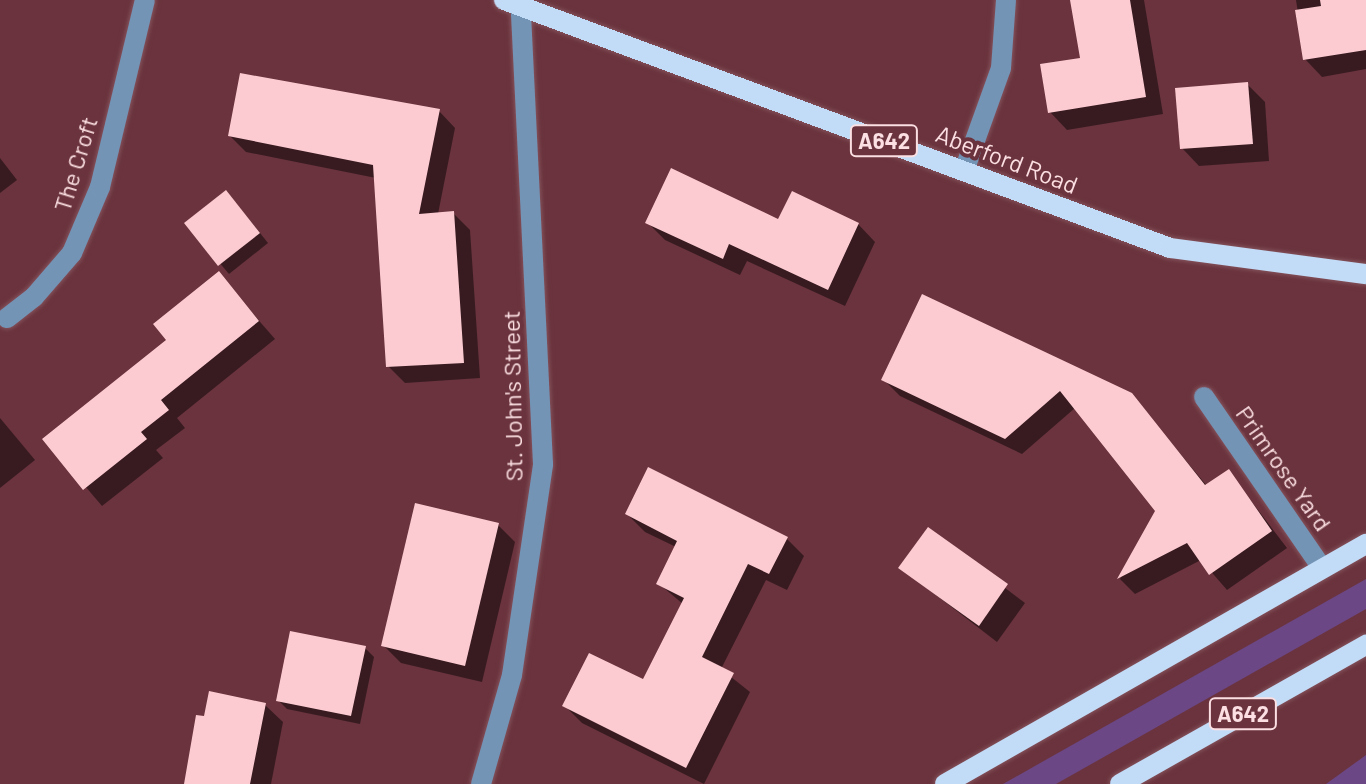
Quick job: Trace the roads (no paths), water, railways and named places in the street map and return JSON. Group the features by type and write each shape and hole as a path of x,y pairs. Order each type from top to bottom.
{"main road":[{"name":"Aberford Road","path":"515,1 1170,248 1366,274"},
{"path":"945,784 1366,544"},
{"name":"A642","path":"1120,784 1366,645"}],"street":[{"name":"The Croft","path":"7,318 34,297 72,253 95,201 145,0"},
{"path":"964,171 1001,68 1006,0"},
{"name":"St. John's Street","path":"481,784 512,675 543,464 515,1"},
{"name":"Primrose Yard","path":"1204,397 1322,568"}]}
